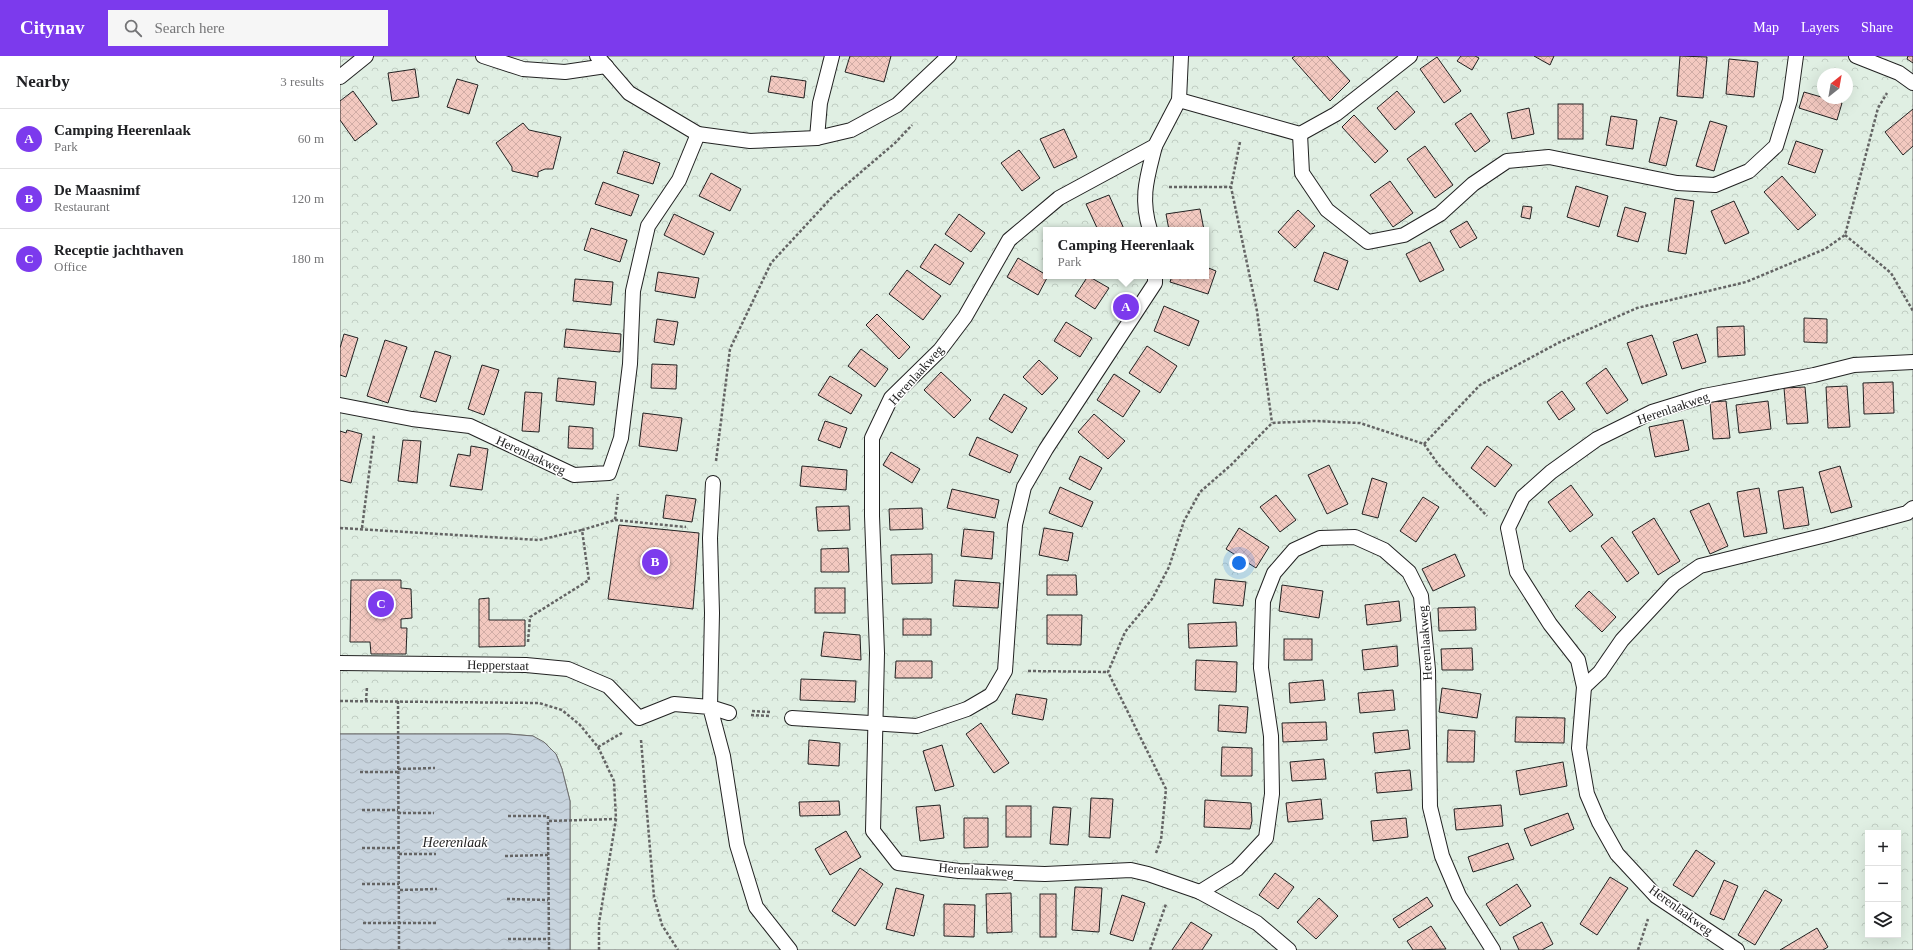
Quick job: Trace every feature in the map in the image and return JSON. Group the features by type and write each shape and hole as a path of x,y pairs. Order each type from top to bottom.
{"lane":[{"path":"340,77 366,56"},
{"path":"483,56 523,69 565,72 601,61 629,93 698,134 750,141 817,138 851,130 897,104 949,56"},
{"path":"817,138 820,103 832,56"},
{"path":"1149,227 1146,217 1144,187 1155,146 1179,100 1181,56"},
{"path":"1179,100 1300,134 1336,114 1410,56"},
{"path":"1300,134 1302,173 1327,210 1368,242 1404,235 1440,214 1473,184 1507,161 1549,157 1677,182 1716,185 1749,171 1776,146 1790,100 1796,56"},
{"path":"1856,56 1899,73 1913,83"},
{"name":"Herenlaakweg","path":"340,405 412,419 470,426 574,475 609,473 621,438 630,364 633,291 648,226 679,180 698,134"},
{"name":"Herenlaakweg","path":"1155,146 1059,198 1009,240 965,316 940,350 891,398 872,438 872,516 877,653 872,831 898,863 959,871 1045,874 1131,870 1148,874 1200,892 1257,923 1289,950"},
{"path":"794,718 917,726 967,709 991,694 1005,671 1015,525 1024,487 1046,449 1155,283 1155,279"},
{"name":"Herenlaakweg","path":"1737,950 1656,896 1617,854 1599,822 1587,794 1579,748 1584,687 1578,660 1550,624 1517,572 1508,528 1523,497 1550,472 1597,439 1652,412 1704,396 1814,375 1854,365 1913,362"},
{"path":"713,483 710,529 712,613 710,708 723,756 737,845 756,907 790,950"},
{"path":"1584,687 1600,672 1622,640 1674,584 1700,566 1834,533 1907,513 1913,508"},
{"name":"Herenlaakweg","path":"1200,892 1237,869 1266,838 1272,794 1271,736 1261,668 1263,601 1274,572 1294,550 1320,538 1355,537 1384,550 1409,572 1421,596 1428,670 1430,807 1442,856 1459,896 1494,950"},
{"name":"Hepperstaat","path":"340,663 526,664 568,669 608,686 639,718"},
{"path":"639,718 674,704 710,708 729,713"}],"path":[{"path":"1424,444 1480,385 1558,343 1637,308 1746,282 1825,249 1845,235 1878,108 1899,73"},
{"path":"1244,119 1231,187 1257,311 1272,423"},
{"path":"713,483 730,349 771,263 833,196 895,143 916,121"},
{"path":"1144,187 1231,187"},
{"path":"1845,235 1890,273 1913,311"},
{"path":"362,528 376,412"},
{"path":"1148,874 1161,840 1166,789 1108,672 1125,632 1152,599 1165,574 1184,521 1200,492 1231,465 1272,423 1315,421 1360,423 1424,444 1438,464 1489,518 1508,528"},
{"path":"615,520 619,489"},
{"path":"340,528 362,528 539,540 582,530 615,520 710,529"},
{"path":"526,664 530,617 589,580 582,530"},
{"path":"1005,671 1108,672"},
{"path":"340,701 539,702 562,710 580,725 598,747 614,781 616,819 598,923 598,950"},
{"path":"398,701 399,950"},
{"path":"729,713 737,710 782,712 789,713 794,718"},
{"path":"639,718 654,896 662,925 678,950"},
{"path":"360,772 435,768"},
{"path":"362,810 434,813"},
{"path":"508,816 548,816 549,950"},
{"path":"548,821 616,819"},
{"path":"362,848 399,848"},
{"path":"399,854 436,854"},
{"path":"505,856 548,855"},
{"path":"1150,950 1173,883"},
{"path":"362,884 400,884"},
{"path":"400,890 437,890"},
{"path":"1638,950 1656,896"},
{"path":"507,899 548,900"},
{"path":"363,923 437,923"},
{"path":"508,940 549,939"}],"green space":[{"path":"340,56 1913,56 1913,950 570,950 570,801 562,769 556,754 533,736 508,734 340,734"}],"water":[{"name":"Heerenlaak","path":"340,734 508,734 533,736 544,742 556,754 562,769 570,801 570,950 340,950"}],"building":[{"path":"850,56 891,56 884,82 845,72"},
{"path":"1295,56 1327,56 1350,81 1330,101 1292,58"},
{"path":"1461,56 1475,56 1479,58 1472,70 1457,61"},
{"path":"1534,56 1554,56 1550,65"},
{"path":"1680,56 1707,57 1703,98 1677,96"},
{"path":"1908,56 1913,56 1913,63 1907,59"},
{"path":"1437,57 1461,91 1444,103 1420,69"},
{"path":"1729,59 1758,62 1754,97 1726,94"},
{"path":"415,69 419,97 392,101 388,73"},
{"path":"771,76 806,81 804,98 768,92"},
{"path":"457,79 478,85 469,114 447,107"},
{"path":"353,91 377,124 355,141 340,120 340,101"},
{"path":"1397,91 1415,112 1395,130 1377,108"},
{"path":"1804,92 1817,96 1817,104 1842,104 1837,120 1799,108"},
{"path":"1558,104 1583,104 1583,139 1558,139"},
{"path":"1529,108 1534,134 1512,139 1507,113"},
{"path":"1913,109 1913,146 1903,155 1885,132"},
{"path":"1471,113 1490,141 1475,152 1455,124"},
{"path":"1354,115 1388,151 1375,163 1342,127"},
{"path":"1611,116 1637,120 1633,149 1606,145"},
{"path":"1660,117 1677,121 1666,166 1649,162"},
{"path":"1710,121 1727,126 1714,171 1696,166"},
{"path":"523,123 529,130 561,137 553,169 545,169 538,172 538,177 512,171 512,167 496,143"},
{"path":"1064,129 1077,157 1054,168 1040,139"},
{"path":"1796,141 1823,150 1815,173 1788,164"},
{"path":"1425,146 1453,185 1435,198 1407,159"},
{"path":"1019,150 1040,178 1022,191 1001,163"},
{"path":"624,151 660,163 653,184 617,173"},
{"path":"711,173 741,189 730,211 699,196"},
{"path":"1782,176 1816,215 1798,230 1764,192"},
{"path":"1390,181 1413,213 1393,227 1370,195"},
{"path":"603,182 639,195 631,216 595,204"},
{"path":"1576,186 1608,196 1599,227 1567,217"},
{"path":"1109,195 1123,227 1097,227 1086,204"},
{"path":"1675,198 1694,201 1686,254 1668,251"},
{"path":"1734,201 1749,233 1725,244 1711,211"},
{"path":"1523,206 1532,207 1530,219 1521,217"},
{"path":"1625,207 1646,213 1638,242 1617,236"},
{"path":"1200,209 1203,227 1168,227 1166,214"},
{"path":"1298,210 1315,226 1295,248 1278,232"},
{"path":"674,214 714,233 704,255 664,235"},
{"path":"959,214 985,233 971,252 945,234"},
{"path":"1467,221 1477,238 1460,248 1450,231"},
{"path":"591,228 627,240 620,262 584,250"},
{"path":"1430,242 1444,270 1420,282 1406,254"},
{"path":"935,244 964,263 950,285 920,267"},
{"path":"1324,252 1348,261 1338,290 1314,281"},
{"path":"1018,258 1043,273 1043,279 1046,279 1038,295 1007,277"},
{"path":"1209,268 1216,271 1208,294 1170,282 1171,279 1209,279"},
{"path":"907,270 941,296 923,320 889,294"},
{"path":"658,272 699,278 695,298 655,291"},
{"path":"575,279 613,282 611,305 573,301"},
{"path":"1086,279 1093,279 1109,288 1095,309 1075,296"},
{"path":"1164,306 1199,321 1189,346 1154,331"},
{"path":"877,314 910,347 899,359 866,325"},
{"path":"1804,318 1827,319 1827,343 1804,342"},
{"path":"657,319 678,322 674,345 654,342"},
{"path":"1066,322 1092,338 1080,357 1054,341"},
{"path":"1744,326 1745,355 1718,357 1717,327"},
{"path":"566,329 621,334 620,352 564,347"},
{"path":"344,334 358,338 346,377 340,375 340,348"},
{"path":"1697,334 1706,362 1682,369 1673,342"},
{"path":"1652,335 1667,375 1642,384 1627,343"},
{"path":"385,340 407,347 388,403 367,396"},
{"path":"1147,346 1177,366 1160,393 1129,373"},
{"path":"861,349 888,369 875,387 848,366"},
{"path":"435,351 451,356 436,402 420,397"},
{"path":"1039,360 1058,378 1042,395 1023,377"},
{"path":"652,364 677,365 676,389 651,388"},
{"path":"482,365 499,370 484,415 468,409"},
{"path":"1606,368 1628,400 1607,414 1586,383"},
{"path":"941,372 971,400 954,418 924,390"},
{"path":"1114,374 1140,391 1123,417 1097,400"},
{"path":"830,376 862,395 851,414 818,395"},
{"path":"558,378 596,382 594,405 556,401"},
{"path":"1893,382 1894,413 1864,414 1863,383"},
{"path":"1847,386 1850,427 1828,428 1826,387"},
{"path":"1805,387 1808,423 1787,424 1784,388"},
{"path":"1562,391 1575,409 1559,420 1547,402"},
{"path":"525,392 542,393 539,432 522,431"},
{"path":"1004,394 1027,408 1012,433 989,419"},
{"path":"1726,401 1730,438 1713,439 1710,402"},
{"path":"1768,401 1771,429 1739,433 1736,405"},
{"path":"643,413 682,418 677,451 639,446"},
{"path":"1094,414 1125,441 1108,459 1078,432"},
{"path":"1683,420 1689,450 1655,457 1649,427"},
{"path":"825,421 847,428 840,448 818,440"},
{"path":"569,426 593,428 593,449 568,448"},
{"path":"347,430 362,434 351,483 340,480 340,431 346,433"},
{"path":"977,437 1018,455 1010,473 969,455"},
{"path":"403,440 421,441 417,483 398,481"},
{"path":"471,446 488,449 482,490 450,486 458,454 470,456"},
{"path":"1487,446 1512,465 1495,487 1471,468"},
{"path":"891,452 920,469 912,483 883,465"},
{"path":"1080,456 1102,468 1090,490 1069,479"},
{"path":"1329,465 1348,504 1327,514 1308,475"},
{"path":"802,466 847,470 846,490 800,486"},
{"path":"1840,466 1852,507 1831,513 1819,472"},
{"path":"1372,478 1387,483 1378,518 1362,514"},
{"path":"1571,485 1593,515 1570,532 1548,502"},
{"path":"1060,487 1093,502 1082,527 1049,513"},
{"path":"1803,487 1809,525 1784,529 1778,491"},
{"path":"1759,488 1767,533 1744,537 1737,492"},
{"path":"952,489 999,500 995,518 947,508"},
{"path":"666,495 696,499 692,522 663,518"},
{"path":"1276,495 1296,520 1280,532 1260,507"},
{"path":"1423,497 1439,507 1416,542 1400,531"},
{"path":"1709,503 1728,546 1710,554 1690,511"},
{"path":"849,506 850,530 818,531 816,507"},
{"path":"922,508 923,529 890,530 889,509"},
{"path":"1654,518 1680,561 1658,575 1632,532"},
{"path":"619,525 699,533 693,609 608,599"},
{"path":"1044,528 1073,533 1068,561 1039,555"},
{"path":"1239,528 1269,547 1256,568 1226,549"},
{"path":"964,529 994,532 992,559 961,556"},
{"path":"1612,537 1639,573 1627,582 1601,546"},
{"path":"848,548 849,572 821,572 821,549"},
{"path":"932,554 932,583 892,584 891,555"},
{"path":"1455,554 1465,576 1433,591 1422,569"},
{"path":"1047,575 1076,575 1077,595 1047,595"},
{"path":"1215,579 1246,582 1243,606 1213,603"},
{"path":"351,580 401,580 401,588 411,589 412,618 401,619 401,628 407,628 406,654 371,654 370,642 350,642"},
{"path":"955,580 1000,583 998,608 953,606"},
{"path":"1282,585 1323,591 1319,618 1279,611"},
{"path":"815,588 845,588 845,613 815,613"},
{"path":"1589,591 1616,617 1602,632 1575,606"},
{"path":"489,598 489,620 525,620 525,646 479,647 479,599"},
{"path":"1399,601 1401,621 1367,625 1365,605"},
{"path":"1475,607 1476,630 1439,631 1438,608"},
{"path":"1047,615 1082,615 1081,645 1047,644"},
{"path":"903,619 931,619 931,635 903,635"},
{"path":"1236,622 1237,646 1189,648 1188,624"},
{"path":"824,632 860,635 861,660 821,656"},
{"path":"1284,639 1312,639 1312,660 1284,660"},
{"path":"1397,646 1398,666 1364,670 1362,650"},
{"path":"1472,648 1473,670 1442,670 1441,649"},
{"path":"1196,660 1237,662 1236,692 1195,690"},
{"path":"896,661 932,661 932,678 895,678"},
{"path":"801,679 856,681 855,702 800,700"},
{"path":"1323,680 1325,700 1290,703 1289,683"},
{"path":"1442,688 1481,694 1477,718 1439,712"},
{"path":"1393,690 1395,710 1360,713 1358,693"},
{"path":"1016,694 1047,699 1043,720 1012,714"},
{"path":"1219,705 1248,707 1246,733 1218,731"},
{"path":"1516,717 1565,718 1564,743 1515,742"},
{"path":"1326,722 1327,740 1283,742 1282,723"},
{"path":"981,723 1009,763 994,773 966,734"},
{"path":"1408,730 1410,749 1375,753 1373,733"},
{"path":"1448,730 1475,731 1474,762 1447,762"},
{"path":"809,740 840,743 839,766 808,764"},
{"path":"942,745 954,786 935,791 923,751"},
{"path":"1222,747 1252,748 1252,776 1221,776"},
{"path":"1324,759 1326,779 1292,781 1290,762"},
{"path":"1563,762 1567,786 1520,795 1516,771"},
{"path":"1410,770 1412,790 1377,793 1375,773"},
{"path":"1091,798 1113,799 1110,838 1089,837"},
{"path":"1321,799 1323,819 1288,822 1286,803"},
{"path":"1205,800 1251,803 1252,821 1250,829 1204,827"},
{"path":"839,801 840,815 800,816 799,802"},
{"path":"940,805 944,838 920,841 916,807"},
{"path":"1501,805 1503,826 1456,830 1454,809"},
{"path":"1006,806 1031,806 1031,837 1006,837"},
{"path":"1053,807 1071,808 1068,845 1050,844"},
{"path":"1568,813 1574,829 1531,846 1524,829"},
{"path":"964,818 988,818 988,847 964,848"},
{"path":"1406,818 1408,837 1373,841 1371,821"},
{"path":"846,831 861,857 830,875 815,849"},
{"path":"1508,843 1514,859 1473,872 1468,857"},
{"path":"1696,850 1715,863 1693,897 1673,885"},
{"path":"860,868 883,884 855,926 832,911"},
{"path":"1275,873 1294,887 1278,909 1259,895"},
{"path":"1610,877 1628,888 1597,935 1580,924"},
{"path":"1724,880 1738,886 1724,920 1710,914"},
{"path":"1517,884 1531,906 1500,926 1486,904"},
{"path":"1075,887 1102,888 1099,932 1072,930"},
{"path":"896,888 924,895 914,936 886,929"},
{"path":"1765,890 1782,900 1755,945 1738,935"},
{"path":"1011,893 1012,932 987,933 986,894"},
{"path":"1040,894 1056,894 1056,937 1040,937"},
{"path":"1122,895 1145,903 1133,941 1110,934"},
{"path":"1427,897 1433,906 1399,928 1393,919"},
{"path":"1319,898 1338,916 1316,939 1297,922"},
{"path":"944,904 975,905 974,937 944,936"},
{"path":"1191,922 1212,935 1202,950 1172,950"},
{"path":"1542,922 1553,944 1542,950 1519,950 1513,937"},
{"path":"1431,926 1446,949 1413,950 1407,941"},
{"path":"1817,928 1828,947 1823,950 1780,950"}],"place":[{"name":"Camping Heerenlaak","path":"1126,307"},
{"name":"De Maasnimf","path":"655,562"},
{"name":"Receptie jachthaven","path":"381,604"}]}
